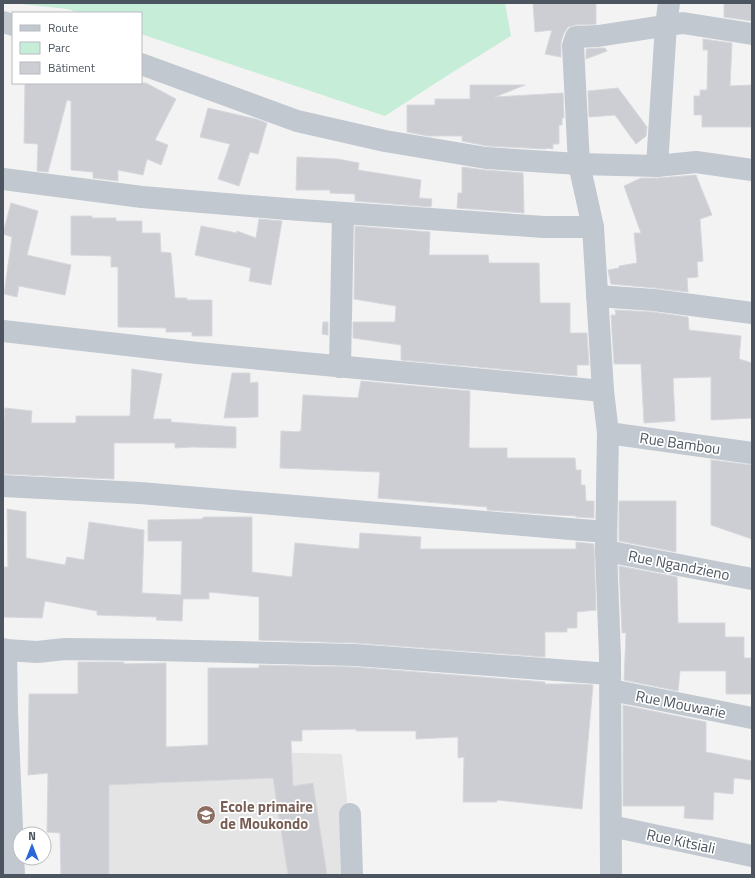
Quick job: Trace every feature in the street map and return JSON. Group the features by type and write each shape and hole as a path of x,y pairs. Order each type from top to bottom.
{"street":[{"path":"658,166 668,3"},
{"path":"612,875 610,826 610,682 606,541 608,433 603,391 593,227 579,164 573,46 576,37 598,36 683,23 752,34"},
{"path":"142,64 297,121 385,141 486,158 579,164 658,166 696,162 752,170"},
{"path":"3,179 142,198 343,214 544,227 593,227"},
{"path":"340,367 343,214"},
{"path":"597,296 654,300 752,313"},
{"path":"3,331 197,353 603,391"},
{"name":"Rue Bambou","path":"608,433 752,454"},
{"name":"Rue Ngandzieno","path":"3,486 140,493 606,541 752,579"},
{"name":"Rue Mouwarie","path":"5,650 37,652 65,648 355,655 610,682 752,718"},
{"path":"5,650 14,875"},
{"path":"350,814 352,875"},
{"name":"Rue Kitsiali","path":"610,826 752,856"}],"shaded area":[{"name":"Ecole primaire de Moukondo","path":"65,747 342,754 355,875 63,875"}],"green space":[{"path":"12,3 505,3 511,36 385,116 142,34 142,12 76,12 67,9"}],"building":[{"path":"533,3 596,3 596,24 575,25 568,27 561,42 561,57 545,54 552,30 535,32"},
{"path":"724,3 752,3 752,21 724,17"},
{"path":"703,39 732,43 730,86 752,85 752,127 702,127 702,115 694,115 694,96 700,96 700,90 707,90 708,50 703,50"},
{"path":"605,48 607,51 586,59 586,49"},
{"path":"146,83 176,99 155,140 168,145 161,165 147,159 143,175 118,170 118,181 93,178 93,172 71,170 71,101 67,100 48,172 37,171 38,144 24,143 25,84"},
{"path":"470,85 525,85 495,97 563,93 564,118 562,118 562,125 559,125 559,144 553,144 553,149 487,146 462,141 462,136 428,136 407,132 407,105 435,105 435,99 470,99"},
{"path":"618,88 647,127 646,136 636,144 615,115 589,117 588,91"},
{"path":"208,108 267,123 258,154 250,152 239,186 218,179 230,144 200,137"},
{"path":"297,157 338,159 359,163 358,170 421,180 419,198 432,199 431,207 355,201 355,194 330,193 330,190 296,190"},
{"path":"462,167 523,173 524,213 457,208 458,193 462,193"},
{"path":"696,175 712,215 700,219 703,261 697,262 698,277 687,278 688,292 611,284 608,270 619,268 619,266 637,263 634,233 641,233 624,186 641,178"},
{"path":"11,203 38,211 27,255 71,265 65,295 19,286 17,297 4,294 12,237 3,233"},
{"path":"71,216 116,218 116,221 142,221 142,233 160,233 161,252 171,253 175,298 187,298 187,300 212,300 212,336 192,336 192,332 166,332 166,328 118,327 118,267 111,267 111,256 71,255"},
{"path":"259,219 282,221 271,285 249,281 251,268 195,255 201,226 237,233 237,231 256,238"},
{"path":"355,226 430,232 429,255 488,255 489,263 539,263 540,303 570,303 570,333 587,333 589,365 577,365 577,376 575,376 401,360 401,345 353,338 353,322 395,322 396,306 354,299"},
{"path":"615,310 653,312 688,317 689,330 741,336 739,359 752,363 752,418 711,420 711,377 673,378 675,421 644,423 641,364 614,364 611,315 616,315"},
{"path":"323,322 328,322 328,335 322,334"},
{"path":"132,369 162,374 153,419 171,419 171,422 236,427 236,448 175,448 175,443 114,443 114,479 3,474 3,431 5,408 32,411 31,423 76,423 76,416 130,416"},
{"path":"232,373 250,373 250,383 258,382 258,417 224,418"},
{"path":"361,381 470,391 469,448 507,448 507,458 575,458 576,470 581,470 581,485 585,485 586,501 594,501 594,518 487,510 487,507 378,498 380,472 280,468 281,431 301,431 303,395 358,398"},
{"path":"711,460 752,465 752,539 711,525"},
{"path":"619,501 676,501 676,552 619,541"},
{"path":"7,509 26,512 26,558 65,565 67,557 84,560 89,522 144,530 142,593 181,595 182,541 148,541 148,520 203,519 203,517 252,517 252,572 292,577 295,543 359,549 360,533 421,537 420,549 576,549 576,542 594,544 596,610 577,612 577,628 567,628 567,632 545,632 545,657 356,643 259,640 259,597 209,592 209,599 183,599 182,621 156,620 157,617 97,615 97,611 45,601 42,618 3,617 3,567 8,567"},
{"path":"619,566 677,577 678,623 725,623 725,637 744,637 744,658 751,658 752,694 726,694 726,671 680,671 678,691 624,680 626,633 622,633"},
{"path":"78,662 124,662 124,664 166,663 166,747 208,745 208,668 259,668 259,665 354,667 545,682 545,684 593,685 582,809 497,800 497,802 463,802 464,757 458,758 458,737 416,739 416,731 356,731 356,729 302,730 302,741 291,741 293,786 313,783 327,875 288,875 273,778 109,785 109,875 61,875 60,833 52,832 52,826 47,826 48,773 28,775 29,694 78,694"},
{"path":"623,705 706,722 706,752 752,761 752,780 734,778 733,794 714,792 713,820 684,818 685,806 623,806"}],"place":[{"name":"Ecole primaire de Moukondo","path":"206,815"}]}
